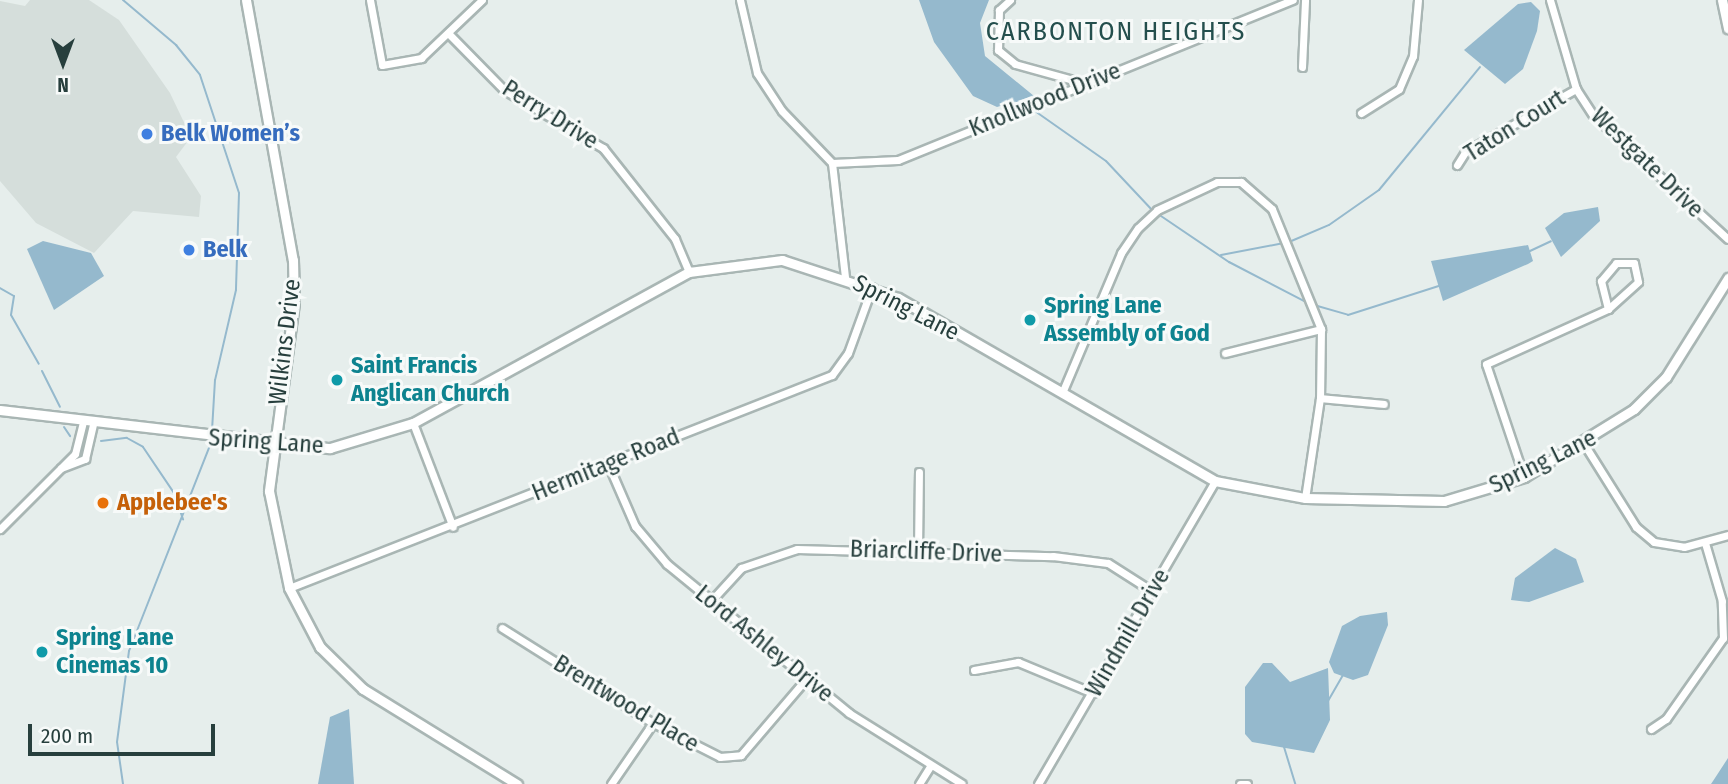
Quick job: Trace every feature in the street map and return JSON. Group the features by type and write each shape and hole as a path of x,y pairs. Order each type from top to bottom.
{"street":[{"name":"Wilkins Drive","path":"246,0 293,260 294,303 271,444 273,537 289,588 320,647 363,689 517,784"},
{"path":"370,0 382,65 421,58 482,0"},
{"path":"740,0 757,73 782,111 832,163 845,277"},
{"path":"1010,0 999,10 998,50 1015,64 1085,83"},
{"name":"Knollwood Drive","path":"832,163 898,160 1293,0"},
{"path":"1302,66 1305,0"},
{"path":"1361,113 1399,89 1413,56 1418,0"},
{"name":"Westgate Drive","path":"1550,0 1576,89 1593,115 1728,239"},
{"path":"1722,0 1728,28"},
{"name":"Perry Drive","path":"449,34 504,90 603,148 675,240 689,272"},
{"name":"Taton Court","path":"1457,165 1465,152 1576,89"},
{"path":"1062,393 1138,228 1157,210 1217,182 1241,182 1272,209 1321,329 1320,398 1305,498"},
{"name":"Spring Lane","path":"0,410 271,444 330,448 413,423 689,272 782,260 872,287 1215,481 1305,498 1444,500 1524,477 1584,444 1666,377 1728,278"},
{"path":"1524,477 1486,365 1608,309 1639,282 1634,263 1616,263 1603,274 1608,309"},
{"name":"Hermitage Road","path":"289,588 453,527 832,375 848,353 872,287"},
{"path":"1225,353 1321,329"},
{"path":"1320,398 1384,404"},
{"path":"0,529 80,446 88,422"},
{"path":"413,423 453,527"},
{"path":"1584,444 1644,536 1674,548 1728,535"},
{"name":"Lord Ashley Drive","path":"608,464 648,546 710,602 806,679 962,784"},
{"path":"918,551 919,472"},
{"name":"Windmill Drive","path":"1038,784 1215,481"},
{"path":"1651,729 1666,719 1724,638 1722,601 1705,542"},
{"name":"Briarcliffe Drive","path":"710,602 741,568 769,555 797,549 918,551 1108,563 1152,591"},
{"name":"Brentwood Place","path":"502,628 653,723 720,757 741,755 806,679"},
{"path":"974,670 1018,663 1093,694"},
{"path":"611,784 653,723"},
{"path":"919,784 931,765"}],"shaded area":[{"path":"30,0 89,0 119,20 170,93 191,137 176,157 201,196 199,217 133,211 94,253 36,223 0,181 0,1 25,6"}],"water":[{"path":"919,0 989,0 980,23 985,56 1034,96 997,107 973,96 934,42"},
{"path":"1531,2 1540,11 1537,31 1523,69 1505,84 1464,50 1518,4"},
{"path":"1598,207 1600,221 1561,257 1545,228 1564,213"},
{"path":"43,241 91,253 104,276 54,310 27,249"},
{"path":"1528,245 1533,261 1443,301 1431,261"},
{"path":"1555,548 1576,559 1584,582 1529,602 1511,600 1515,578"},
{"path":"1387,612 1388,625 1368,675 1353,680 1334,673 1329,662 1342,626 1360,616"},
{"path":"1263,663 1272,663 1290,682 1328,668 1330,720 1314,753 1252,742 1245,734 1245,687"},
{"path":"349,709 354,784 318,784 330,717"},
{"path":"1728,758 1728,784 1711,784 1715,778"}],"waterway":[{"path":"123,0 176,45 200,75 239,193 236,290 215,380 212,430"},
{"path":"1289,242 1329,225 1379,190 1480,67"},
{"path":"1011,98 1024,105"},
{"path":"1032,109 1106,161 1153,211"},
{"path":"1158,214 1229,262 1306,302"},
{"path":"1530,251 1551,241"},
{"path":"1221,255 1284,243"},
{"path":"1314,305 1348,315 1439,286"},
{"path":"0,288 14,296 11,315 39,364"},
{"path":"42,371 60,407"},
{"path":"64,427 70,436"},
{"path":"101,441 127,438 143,447 174,493 183,519"},
{"path":"123,784 117,742 129,651 209,448"},
{"path":"1328,701 1343,675"},
{"path":"1284,747 1295,784"}],"place":[{"name":"Belk Women’s","path":"147,134"},
{"name":"Belk","path":"189,250"},
{"name":"Spring Lane Assembly of God","path":"1030,320"},
{"name":"Saint Francis Anglican Church","path":"337,380"},
{"name":"Applebee's","path":"103,503"},
{"name":"Spring Lane Cinemas 10","path":"42,652"}],"district":[{"name":"CARBONTON HEIGHTS","path":"1116,32"}]}
